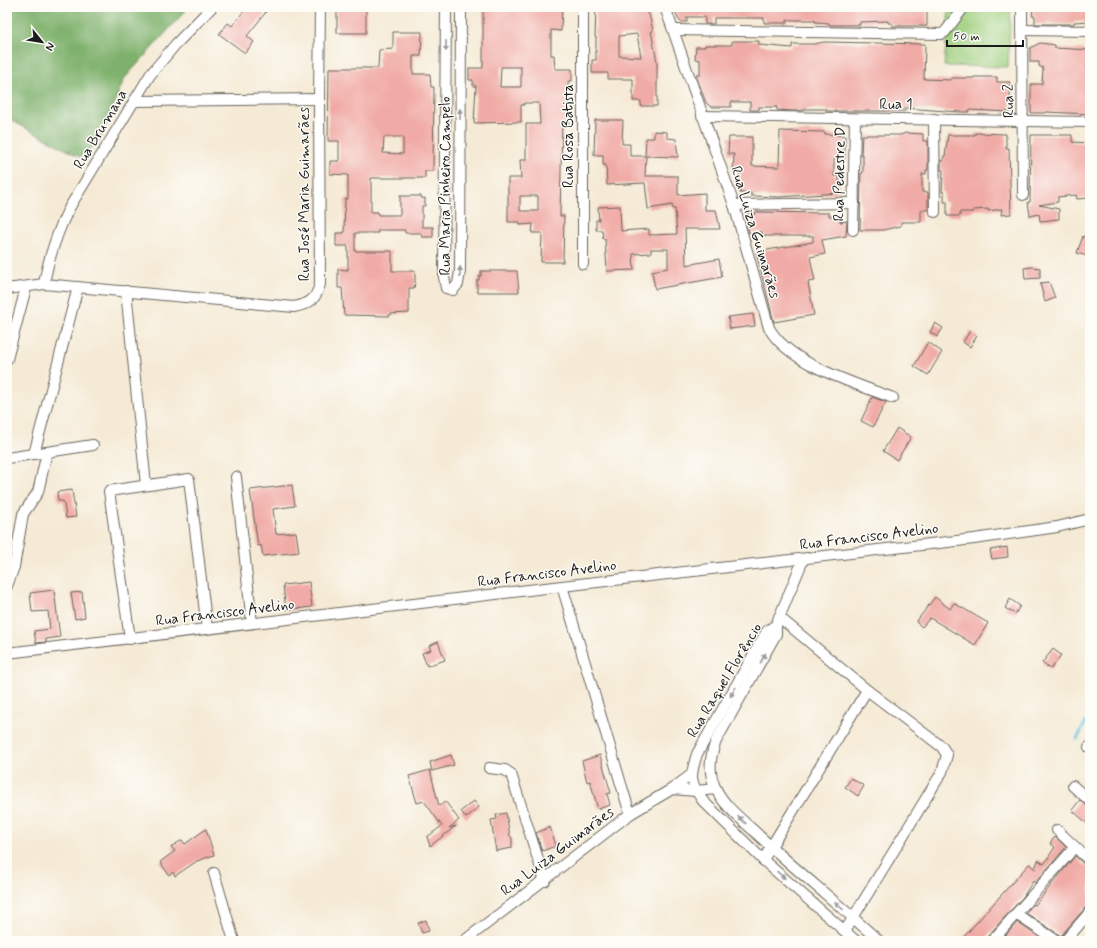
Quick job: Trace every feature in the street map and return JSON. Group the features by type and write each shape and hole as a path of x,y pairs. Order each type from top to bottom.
{"street":[{"name":"Rua Brumana","path":"44,284 46,272 66,214 134,100 150,75 175,45 212,7"},
{"name":"Rua José Maria Guimarães","path":"7,289 26,288 44,284 294,307 310,303 318,292 320,284 320,7"},
{"name":"Rua Maria Pinheiro Campelo","path":"446,7 444,277 446,288 453,290 456,288 459,280 460,7"},
{"name":"Rua Rosa Batista","path":"583,7 583,264"},
{"name":"Rua Luiza Guimarães","path":"665,7 734,205 769,328 775,338 784,347 800,358 822,369 893,398"},
{"path":"674,30 940,34 945,32 964,7"},
{"name":"Rua 2","path":"1022,7 1024,122 1022,195"},
{"path":"1022,30 1090,31"},
{"path":"134,100 319,99"},
{"name":"Rua 1","path":"702,116 1090,122"},
{"name":"Rua Pedestre D","path":"853,230 855,119"},
{"path":"934,119 935,212"},
{"path":"445,136 460,136"},
{"path":"734,205 854,203"},
{"path":"34,454 78,287"},
{"path":"7,359 26,288"},
{"path":"126,292 146,485"},
{"path":"7,458 93,445"},
{"path":"7,586 14,567 23,514 38,492 47,452"},
{"path":"236,477 252,623"},
{"path":"130,639 109,491 146,485 189,479 207,628"},
{"name":"Rua Francisco Avelino","path":"7,653 562,586 803,560 1049,528 1090,519"},
{"path":"803,560 778,621 942,747 947,755 942,772 845,931"},
{"path":"562,586 630,814"},
{"name":"Rua Raquel Florêncio","path":"690,775 697,754 767,632 778,621"},
{"name":"Rua Raquel Florêncio","path":"778,621 776,634 716,741 711,754 710,766 716,789 727,806 771,848 879,941"},
{"path":"762,860 771,848 867,690"},
{"path":"489,768 505,770 511,774 545,881"},
{"path":"690,775 696,791 703,801 762,860 856,941"},
{"name":"Rua Luiza Guimarães","path":"464,941 545,881 630,814 672,789 690,775"},
{"path":"1073,786 1090,801"},
{"path":"672,789 696,791 716,789"},
{"path":"1057,830 1075,848 1090,860"},
{"path":"992,941 1075,848"},
{"path":"214,873 234,941"},
{"path":"1065,941 1090,912"},
{"path":"1016,914 1057,941"}],"green space":[{"path":"7,7 189,7 124,79 101,139 80,157 7,118 7,29 9,23 7,21"},
{"path":"949,7 1011,7 1008,67 944,66"}],"building":[{"path":"247,7 259,7 266,12 247,36 254,42 245,53 219,34 228,23 232,26"},
{"path":"337,7 366,7 366,33 337,33"},
{"path":"483,7 562,7 561,31 551,30 551,55 554,55 555,69 572,69 572,81 568,81 569,124 562,124 560,216 564,216 563,262 541,262 542,233 532,233 533,224 520,225 520,222 508,222 508,178 521,178 520,160 526,160 526,124 540,124 539,103 524,103 524,105 521,105 521,122 474,123 476,86 473,86 473,80 469,80 469,68 483,68","holes":["501,67 521,67 521,87 500,87","520,196 538,196 538,211 520,211"]},
{"path":"596,7 646,7 653,31 651,31 657,62 657,106 641,106 641,101 633,101 633,79 608,79 608,73 592,73 592,60 596,60","holes":["637,34 641,57 619,56 619,36"]},
{"path":"674,7 927,7 927,26 892,26 892,23 888,23 888,21 860,22 860,25 829,25 829,23 815,22 815,20 787,20 787,23 764,23 764,18 714,18 714,24 705,24 705,17 687,17 687,22 681,22 678,19"},
{"path":"1090,7 1090,21 1074,22 1074,24 1035,24 1035,16 1032,16 1033,8"},
{"path":"393,32 422,32 421,56 413,56 413,74 430,74 431,87 434,87 433,171 425,171 425,178 371,178 371,212 378,212 378,215 400,215 400,196 421,196 421,198 425,198 425,206 422,206 422,227 433,227 433,237 422,237 421,233 405,233 405,230 378,230 378,233 355,233 355,251 392,251 392,271 415,271 415,282 414,288 409,288 409,313 390,314 390,316 344,315 342,288 338,288 338,269 348,270 348,246 336,246 336,233 344,233 345,199 348,199 348,175 330,174 330,161 339,161 339,141 328,141 329,68 378,68 379,50 393,49","holes":["384,137 403,137 403,154 383,153"]},
{"path":"732,41 759,41 759,45 792,48 792,44 814,44 824,42 925,44 924,79 951,80 951,78 997,77 997,82 1010,82 1010,112 969,110 969,112 960,112 905,108 905,111 826,111 827,109 805,109 793,111 777,110 777,107 759,107 759,110 750,110 750,102 731,102 731,107 711,107 706,103 696,75 700,75 700,60 695,59 696,47 705,47 705,45 732,45"},
{"path":"1040,43 1055,45 1055,48 1090,50 1090,64 1087,64 1087,82 1090,82 1090,114 1045,112 1031,113 1031,84 1042,84 1043,68 1039,66 1039,62 1030,62 1030,48"},
{"path":"595,120 623,120 622,144 630,144 630,156 645,156 646,138 654,138 654,131 667,132 667,138 676,139 678,157 646,156 645,176 678,176 678,195 705,193 705,210 716,210 720,229 685,229 686,265 719,259 722,277 655,289 652,271 668,268 668,249 651,249 651,253 633,254 634,270 607,271 605,239 603,239 602,230 596,230 596,220 599,220 598,207 620,206 621,231 649,229 649,235 677,234 675,209 673,209 672,205 648,209 645,183 607,185 606,165 603,165 603,155 594,155"},
{"path":"780,131 825,132 825,134 845,136 845,159 834,159 834,176 839,176 839,193 779,197 751,196 751,193 740,193 740,172 733,172 734,154 728,154 729,137 752,137 752,166 779,167"},
{"path":"906,133 923,134 923,141 928,141 928,170 926,170 926,174 922,174 922,192 928,192 928,210 921,210 921,222 901,222 901,226 883,230 860,230 861,173 863,173 863,155 861,155 862,135 900,135"},
{"path":"975,133 1006,134 1006,148 1009,148 1011,214 1001,215 1002,209 988,211 988,209 973,210 973,212 960,212 960,216 947,216 947,202 944,202 944,192 942,192 943,170 941,170 941,160 943,161 945,156 948,135 975,135"},
{"path":"1031,135 1072,135 1072,142 1090,143 1090,198 1077,199 1076,195 1058,197 1058,202 1039,205 1059,209 1059,219 1040,221 1039,214 1030,216 1028,202 1030,202"},
{"path":"756,212 829,213 829,216 840,216 840,222 847,221 846,236 822,240 825,254 810,257 815,281 808,282 814,315 774,322 756,252 813,242 813,236 767,236 762,235 762,232 749,233 745,214 755,214"},
{"path":"1083,236 1090,238 1087,256 1077,253"},
{"path":"1024,268 1040,268 1040,278 1025,279"},
{"path":"481,271 517,271 519,292 477,292 477,280 479,280 479,276 481,276"},
{"path":"1049,282 1055,298 1045,302 1040,283"},
{"path":"753,314 755,326 730,329 728,317"},
{"path":"935,323 943,328 937,337 930,332"},
{"path":"970,331 977,336 970,347 963,342"},
{"path":"928,342 942,352 928,375 914,366"},
{"path":"872,397 886,402 873,427 861,421"},
{"path":"897,428 911,437 897,460 883,451"},
{"path":"292,485 295,506 273,509 276,534 296,532 299,552 263,556 261,545 258,546 250,490"},
{"path":"72,490 76,517 66,518 63,501 58,501 57,492"},
{"path":"1007,547 1008,557 992,559 990,550"},
{"path":"309,582 312,607 286,610 283,585"},
{"path":"54,590 60,637 46,639 46,642 36,643 34,631 50,629 48,611 32,612 30,593"},
{"path":"82,592 85,617 75,619 71,593"},
{"path":"935,597 950,609 954,603 988,623 975,645 930,618 922,627 916,622"},
{"path":"1010,599 1020,606 1015,614 1005,608"},
{"path":"438,642 445,660 427,666 422,653 431,650 429,646"},
{"path":"1053,649 1061,655 1051,669 1042,663"},
{"path":"451,755 454,765 432,771 430,762"},
{"path":"600,755 611,793 607,794 610,805 598,809 590,781 587,782 582,761"},
{"path":"430,770 439,806 445,801 459,820 449,828 456,826 430,846 427,837 442,826 424,801 417,803 409,776"},
{"path":"851,778 864,786 858,796 845,787"},
{"path":"1080,800 1090,807 1090,826 1072,810"},
{"path":"474,801 479,807 466,818 461,811"},
{"path":"506,813 510,836 512,838 512,848 496,851 491,820 497,819 496,815"},
{"path":"550,827 556,846 542,851 536,833"},
{"path":"206,829 214,855 197,861 175,876 173,872 169,875 160,862 175,851 171,847 182,840 185,844"},
{"path":"1055,837 1066,847 1035,883 1033,881 1023,897 987,937 986,941 960,941 1029,864 1035,869 1038,860 1044,864 1055,847 1050,843"},
{"path":"1075,856 1086,866 1090,867 1090,906 1085,908 1061,936 1026,913 1033,904 1035,905"},
{"path":"426,920 429,931 422,933 418,923"},
{"path":"1017,922 1045,941 1001,941"}],"waterway":[{"path":"1077,739 1090,714"}]}
